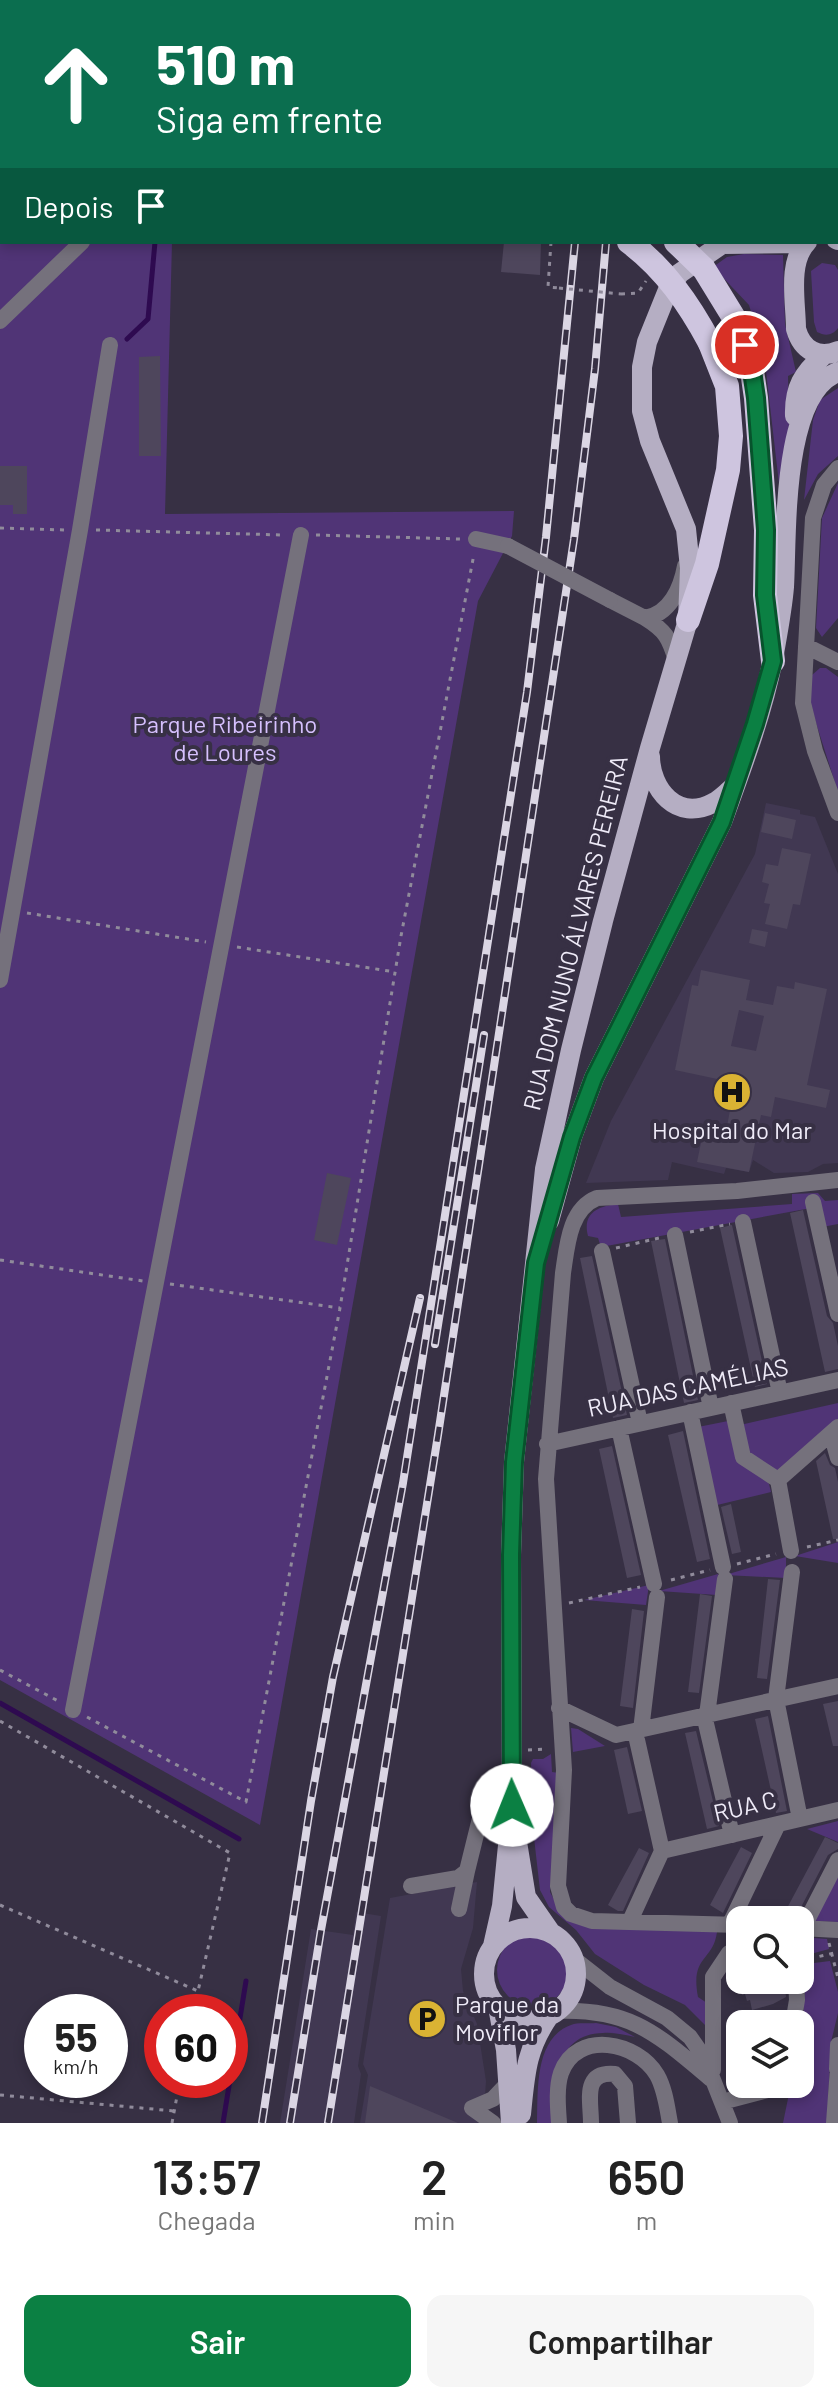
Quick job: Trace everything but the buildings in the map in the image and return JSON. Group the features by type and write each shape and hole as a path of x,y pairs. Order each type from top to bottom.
{"highway":[{"path":"631,244 669,278 691,308 710,343 727,386 731,436 728,470 707,564 688,620"},
{"path":"678,244 704,269 739,326 751,364 766,530 765,595 773,661"}],"main road":[{"name":"RUA DOM NUNO ÁLVARES PEREIRA","path":"493,1946 502,1906 512,1805 511,1555 514,1462 545,1169 571,1050 650,748 688,620 689,549 686,529 646,426 640,391 642,367 647,342 670,285 680,273 722,244"},
{"path":"804,244 795,262 796,329 803,345 812,352 831,353"},
{"path":"796,435 797,389 801,378 831,353"},
{"path":"796,435 810,395 824,379 838,372"},
{"name":"RUA DOM NUNO ÁLVARES PEREIRA","path":"536,1263 572,1137 594,1078 722,822 735,786 773,661 784,591 787,511 796,435"},
{"path":"650,748 653,779 670,802 691,809 712,804 735,786"},
{"name":"RUA DOM NUNO ÁLVARES PEREIRA","path":"512,1805 523,1888 531,1907 551,1933"},
{"path":"520,2123 526,2059 538,2031 572,1992 576,1975 573,1958 564,1944 551,1933 535,1928 516,1930 499,1939 493,1946 483,1973 487,1991 498,2007 523,2020 553,2013"},
{"path":"498,2007 509,2082 511,2123"}],"street":[{"path":"0,321 80,244"},
{"path":"0,980 110,345"},
{"path":"838,468 824,485 813,518 804,713 838,813"},
{"path":"73,1710 301,535"},
{"path":"476,539 508,546 645,618 662,629 676,660"},
{"path":"645,618 665,609 677,592 689,549"},
{"path":"806,646 838,662"},
{"path":"726,1925 580,1919 571,1914 560,1897 564,1770 546,1479 565,1257 572,1230 584,1206 604,1197 737,1191 838,1180"},
{"path":"813,1202 838,1314"},
{"path":"743,1222 780,1393"},
{"path":"821,1234 838,1231"},
{"path":"675,1235 711,1408"},
{"path":"602,1251 640,1423"},
{"name":"RUA DAS CAMÉLIAS","path":"547,1444 838,1380"},
{"path":"731,1403 743,1457 778,1480 791,1551"},
{"path":"690,1412 724,1573 706,1715 732,1835"},
{"path":"619,1428 655,1590 638,1730 662,1851 630,1921"},
{"path":"778,1480 835,1430"},
{"path":"835,1430 838,1458"},
{"path":"792,1572 776,1699 800,1819"},
{"path":"559,1708 616,1735 838,1686"},
{"path":"459,1909 488,1786 498,1779 512,1777"},
{"name":"RUA C","path":"662,1851 838,1810"},
{"path":"743,1906 778,1824"},
{"path":"813,1906 838,1860"},
{"path":"411,1886 458,1878 467,1871"},
{"path":"573,1958 610,1987 679,2027 704,2057 730,2123"},
{"path":"713,2080 713,1977 726,1958"},
{"path":"553,2013 602,2013 631,2021 667,2042 713,2080"},
{"path":"559,2123 559,2082 567,2062 589,2047 601,2044 627,2049 651,2067 661,2084 670,2123"},
{"path":"834,2116 838,2045"},
{"path":"591,2123 590,2086 595,2077 603,2073 615,2074 625,2086 628,2123"},
{"path":"473,2116 509,2082"},
{"path":"722,2102 737,2098"},
{"path":"473,2116 493,2123"}],"path":[{"path":"551,244 548,287 634,295 647,279"},
{"path":"0,528 476,539 395,972 340,1308 246,1802 0,1670"},
{"path":"12,911 395,972"},
{"path":"553,1606 655,1590 838,1540"},
{"path":"0,1721 230,1853 197,1994"},
{"path":"512,1751 552,1749"},
{"path":"0,1905 198,1991"},
{"path":"832,1930 832,1953 838,1978"},
{"path":"814,1958 838,1952"},
{"path":"0,2095 174,2111"},
{"path":"172,2123 177,2098"}],"shaded area":[{"name":"Hospital do Mar","path":"766,803 800,810 800,814 815,817 838,874 838,1163 823,1164 808,1172 774,1173 753,1160 749,1172 726,1168 724,1174 672,1162 668,1180 586,1183 611,1121 755,854"},
{"path":"477,1882 473,1928 461,1969 463,1991 477,2024 486,2081 483,2123 360,2123 368,2075 363,2064 390,1898"},
{"path":"356,1912 381,1916 358,2066 361,2074 354,2123 280,2123 311,1929 353,1935"}],"green space":[{"name":"Parque Ribeirinho de Loures","path":"0,244 172,244 165,514 514,511 512,536 478,601 260,1825 0,1680"},
{"path":"783,255 785,324 796,372 788,376 789,425 781,501 764,354 749,305 713,267 727,257"},
{"path":"822,263 835,265 838,270 838,328 828,334 817,332 814,322 811,271"},
{"path":"838,388 838,456 818,474 804,500 813,420 820,400"},
{"path":"838,483 838,618 822,637 816,628 822,518"},
{"path":"820,668 826,668 838,677 838,792 809,701 812,675"},
{"path":"818,1193 825,1201 838,1200 838,1224 817,1228 811,1208 601,1247 598,1238 588,1236 590,1216 598,1209 611,1205 618,1204 621,1217 792,1204 792,1194"},
{"path":"838,1403 838,1425 777,1477 746,1455 740,1425"},
{"path":"728,1421 769,1484 771,1492 713,1506 698,1427"},
{"path":"838,1542 838,1563 795,1556"},
{"path":"786,1557 786,1578 725,1575"},
{"path":"718,1574 717,1595 659,1591"},
{"path":"649,1585 646,1605 584,1600"},
{"path":"571,1728 578,1729 605,1746 573,1752"},
{"path":"551,1754 552,1772 559,1773 550,1892 560,1911 584,1925 717,1932 715,1942 699,1966 696,1983 698,1997 710,2005 709,2029 685,2005 644,1985 595,1954 576,1930 549,1907 540,1890 533,1829 531,1763 533,1759 543,1759"},
{"path":"838,1821 838,1842 807,1829"},
{"path":"838,1870 838,1922 814,1921"},
{"path":"533,1934 553,1940 563,1950 569,1970 563,1990 553,2000 533,2006 513,2000 503,1990 497,1970 503,1950 513,1940"},
{"path":"814,1938 827,1939 829,1949 814,1953"},
{"path":"830,1961 838,1992 838,2013 831,2042 827,2123 783,2123 788,2098 814,2098 814,2010 803,2010 804,1994 814,1994 814,1963"},
{"path":"596,2023 616,2027 635,2037 603,2033 574,2042 566,2052 556,2079 552,2123 537,2123 540,2067 550,2041 571,2025"}],"waterway":[{"path":"127,339 148,319 155,244"},
{"path":"0,1703 239,1839"},
{"path":"223,2123 246,1981"}],"railway":[{"path":"290,2123 321,1930 403,1483 527,692 546,537 575,244"},
{"path":"328,2123 438,1435 574,539 595,369 606,244"},
{"path":"435,1344 484,1035"},
{"path":"262,2123 333,1677 420,1298"}],"place":[{"name":"Hospital do Mar","path":"732,1092"},
{"name":"Parque da Moviflor","path":"427,2019"}],"route":[{"path":"512,1805 511,1555 514,1462 536,1263 572,1137 594,1078 722,822 773,661 765,595 766,530 756,398 745,345"}]}
